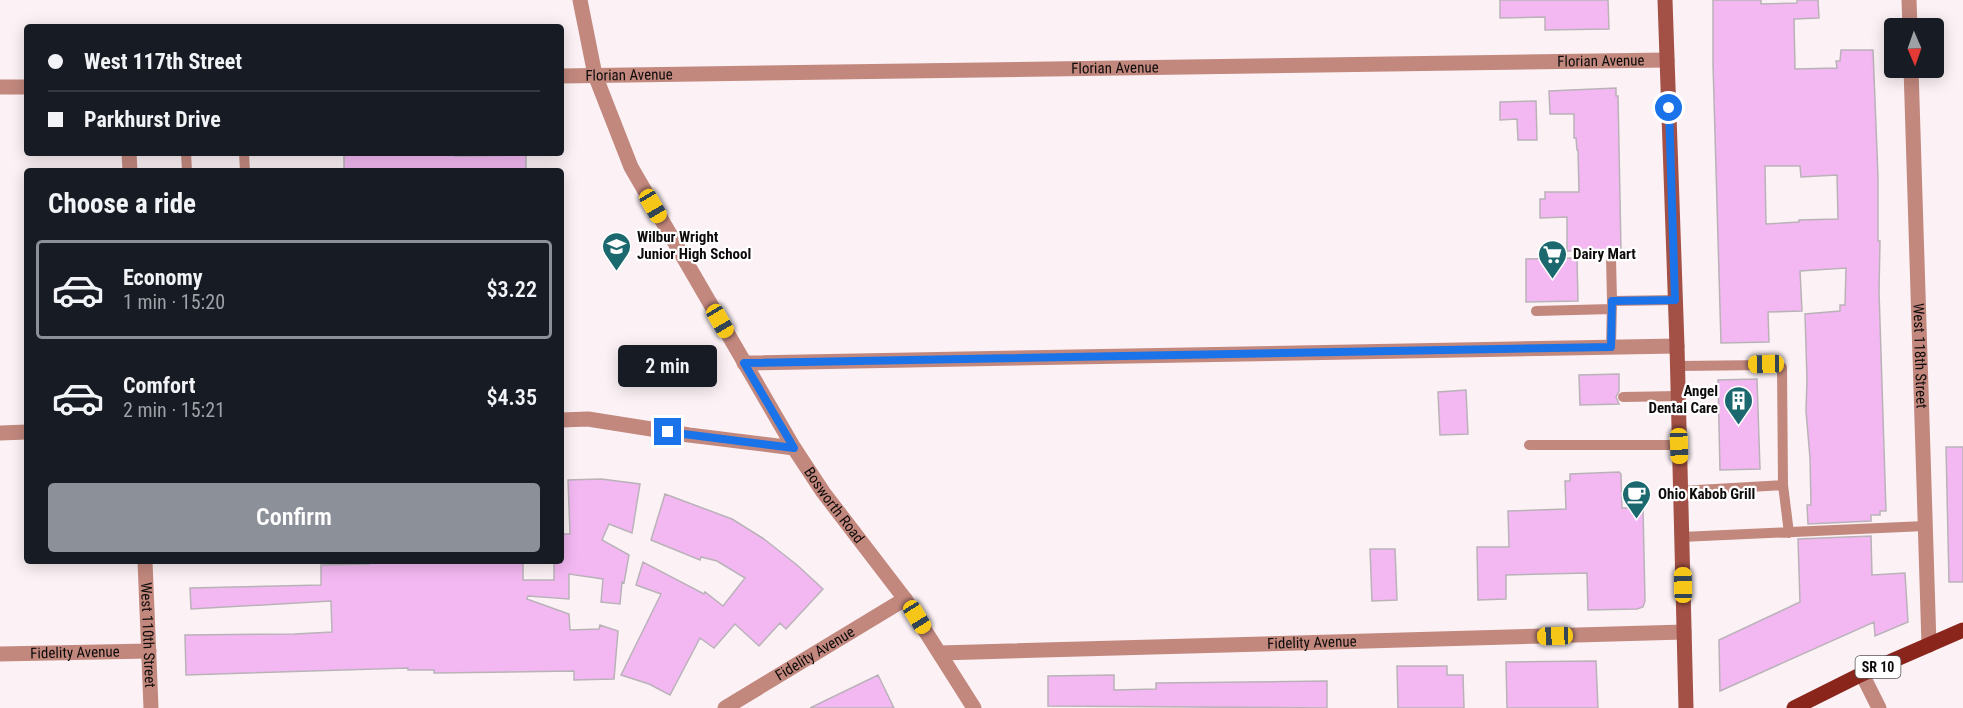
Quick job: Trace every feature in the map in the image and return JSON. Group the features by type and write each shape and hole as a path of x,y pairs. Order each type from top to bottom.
{"main road":[{"path":"1665,0 1686,708"},
{"name":"SR 10","path":"1794,708 1862,674 1963,630"}],"street":[{"name":"Bosworth Road","path":"580,0 595,75 631,167 794,448 823,492 905,599 974,708"},
{"path":"1909,0 1910,18"},
{"name":"Florian Avenue","path":"564,76 1667,60"},
{"name":"West 118th Street","path":"1911,78 1929,645"},
{"path":"0,87 24,87"},
{"path":"744,363 1677,346"},
{"path":"564,420 588,419 688,435 794,448"},
{"path":"0,433 24,432"},
{"name":"West 110th Street","path":"145,564 152,708"},
{"name":"Fidelity Avenue","path":"725,708 905,599"},
{"name":"Fidelity Avenue","path":"940,653 1684,632"},
{"name":"Fidelity Avenue","path":"0,654 149,651"},
{"path":"1862,674 1879,708"}],"lane":[{"path":"1611,257 1611,347"},
{"path":"1536,311 1675,300"},
{"path":"1677,366 1766,364 1782,368 1783,485 1789,532"},
{"path":"1623,397 1678,396"},
{"path":"1529,446 1679,446"},
{"path":"1680,490 1783,485"},
{"path":"1682,537 1925,526"}],"building":[{"path":"1500,0 1608,0 1609,29 1545,30 1545,17 1500,18"},
{"path":"1713,0 1761,0 1761,4 1818,0 1819,18 1794,19 1795,69 1837,68 1836,61 1840,61 1841,50 1873,50 1886,511 1880,511 1880,515 1871,515 1871,521 1808,524 1807,505 1811,505 1806,411 1805,314 1840,311 1840,305 1845,305 1846,268 1800,271 1802,311 1768,312 1769,342 1721,343","holes":["1765,166 1800,166 1801,177 1837,175 1838,219 1766,224"]},
{"path":"1616,88 1621,250 1567,251 1567,217 1540,218 1540,199 1545,199 1545,192 1579,192 1574,114 1550,114 1549,91"},
{"path":"1536,101 1537,140 1518,140 1517,119 1500,120 1500,102"},
{"path":"344,156 526,156 526,168 344,168"},
{"name":"Dairy Mart","path":"1577,258 1578,301 1526,302 1526,259"},
{"path":"1619,374 1619,391 1616,397 1619,404 1580,405 1579,375"},
{"name":"Angel Dental Care","path":"1757,379 1760,469 1720,470 1718,380"},
{"path":"1466,390 1468,434 1440,435 1438,392"},
{"path":"1946,447 1963,447 1963,582 1949,582"},
{"path":"1619,472 1621,474 1622,508 1643,508 1645,601 1643,607 1588,610 1587,573 1506,575 1506,599 1478,600 1477,547 1509,547 1508,511 1566,509 1565,481 1570,481 1570,474"},
{"path":"601,479 640,484 632,533 609,524 602,540 629,555 624,583 622,582 620,604 601,602 603,579 569,574 569,599 528,596 527,599 569,614 570,630 599,629 600,625 618,631 614,679 574,680 574,671 434,673 434,670 408,670 408,668 186,675 185,635 332,632 331,601 191,609 190,588 321,585 321,565 523,564 523,580 554,580 554,564 564,564 564,534 570,534 568,480"},
{"path":"665,494 732,519 764,539 823,589 786,629 780,623 759,646 735,624 714,648 700,638 670,695 649,684 621,675 661,594 636,585 643,562 704,594 705,592 723,606 745,578 717,561 701,557 700,560 651,540"},
{"path":"1871,536 1872,575 1905,573 1908,622 1875,636 1874,622 1720,691 1719,640 1800,602 1798,539"},
{"path":"1370,549 1395,549 1397,600 1372,601"},
{"path":"1596,661 1598,708 1507,708 1506,662"},
{"path":"1397,666 1447,666 1447,675 1463,675 1464,708 1398,708"},
{"path":"878,675 894,708 810,708"},
{"path":"1114,675 1114,690 1156,689 1156,683 1327,681 1327,708 1048,706 1048,676"}],"place":[{"name":"Wilbur Wright Junior High School","path":"616,272"},
{"name":"Dairy Mart","path":"1552,280"},
{"name":"Angel Dental Care","path":"1739,426"},
{"name":"Ohio Kabob Grill","path":"1637,520"}],"route":[{"path":"668,432 794,448 744,363 1611,347 1612,301 1675,300 1669,108"}]}
